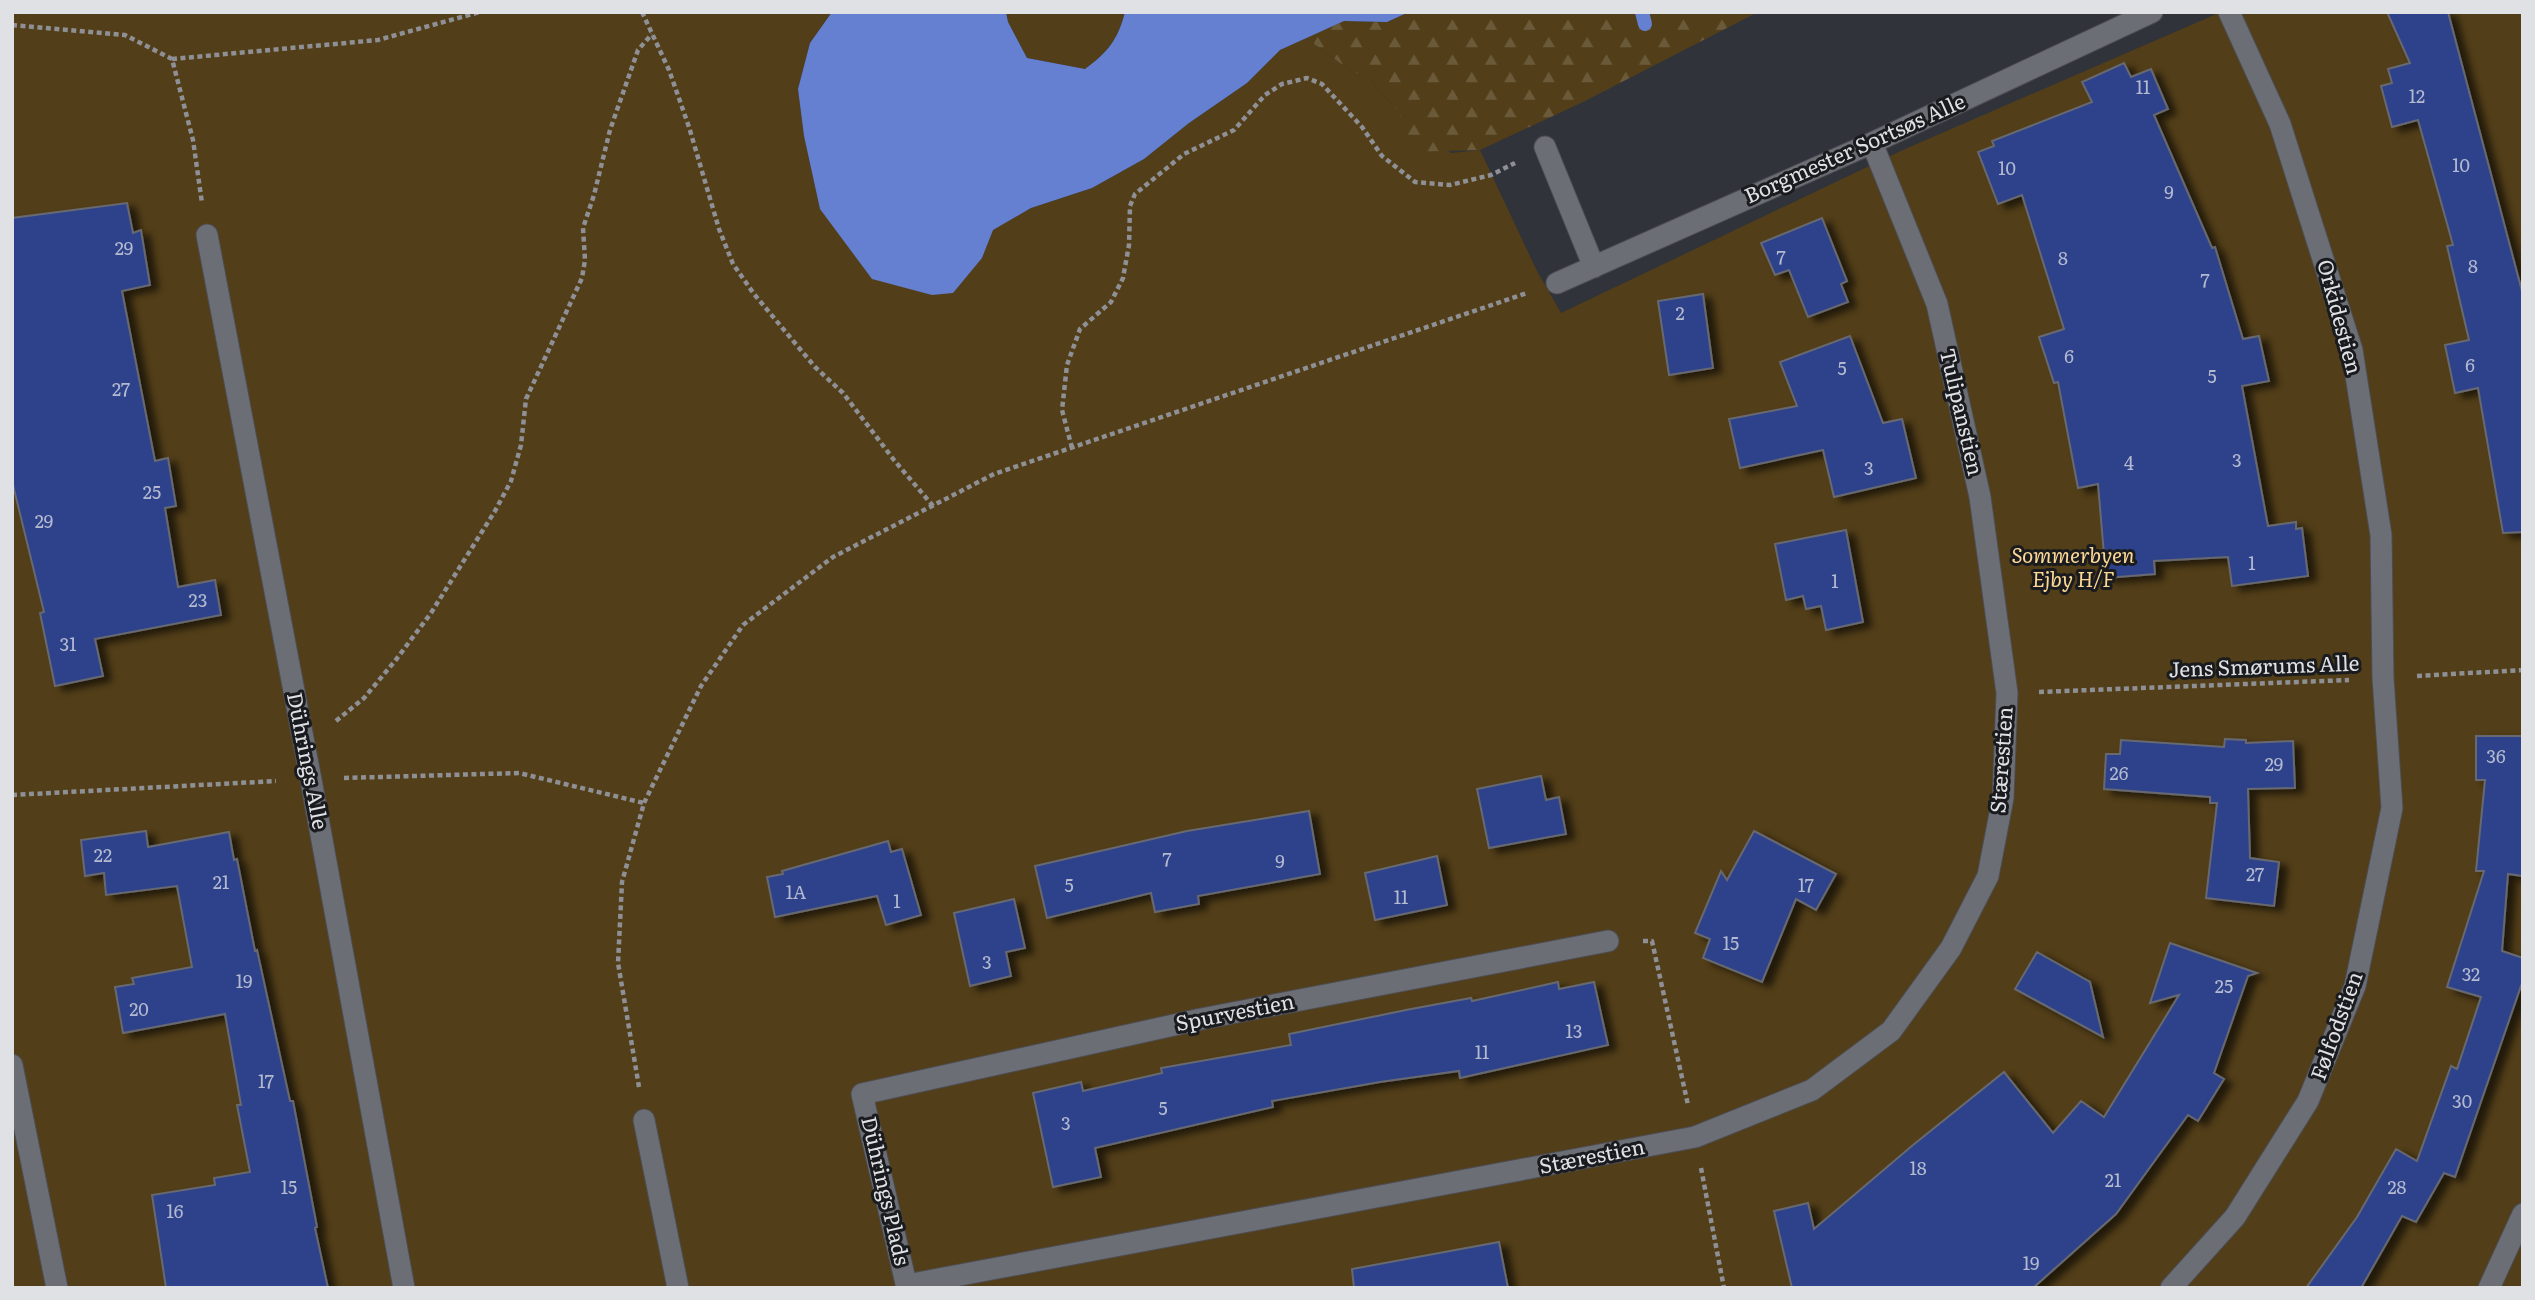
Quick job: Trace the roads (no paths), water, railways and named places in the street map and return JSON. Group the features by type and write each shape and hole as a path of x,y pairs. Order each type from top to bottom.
{"lane":[{"name":"Borgmester Sortsøs Alle","path":"1557,283 1872,143 2152,12"},
{"name":"Orkidestien","path":"2229,12 2280,124 2352,350 2381,536 2383,678"},
{"name":"Tulipanstien","path":"1872,143 1937,304 1980,497 2007,693"},
{"path":"1545,147 1594,267"},
{"name":"Dührings Alle","path":"207,235 404,1288"},
{"name":"Følfodstien","path":"2171,1288 2235,1217 2308,1101 2355,986 2392,808 2383,678"},
{"name":"Stærestien","path":"907,1286 1695,1137 1812,1090 1891,1031 1951,948 1988,876 2003,798 2007,693"},
{"name":"Spurvestien","path":"862,1094 1201,1019 1608,940"},
{"path":"12,1065 57,1288"},
{"name":"Dührings Plads","path":"862,1094 907,1286"},
{"path":"644,1120 678,1288"},
{"path":"2489,1288 2523,1214"}],"water":[{"path":"832,12 1006,12 1008,22 1027,58 1085,69 1111,45 1125,12 1409,12 1387,22 1344,21 1280,50 1247,83 1189,123 1144,159 1092,188 1031,208 993,230 982,258 953,293 932,295 872,279 820,209 804,136 798,89 810,43"}],"waterway":[{"path":"1642,12 1645,24"}],"park label":[{"name":"Sommerbyen Ejby H/F","path":"2073,568"}]}
